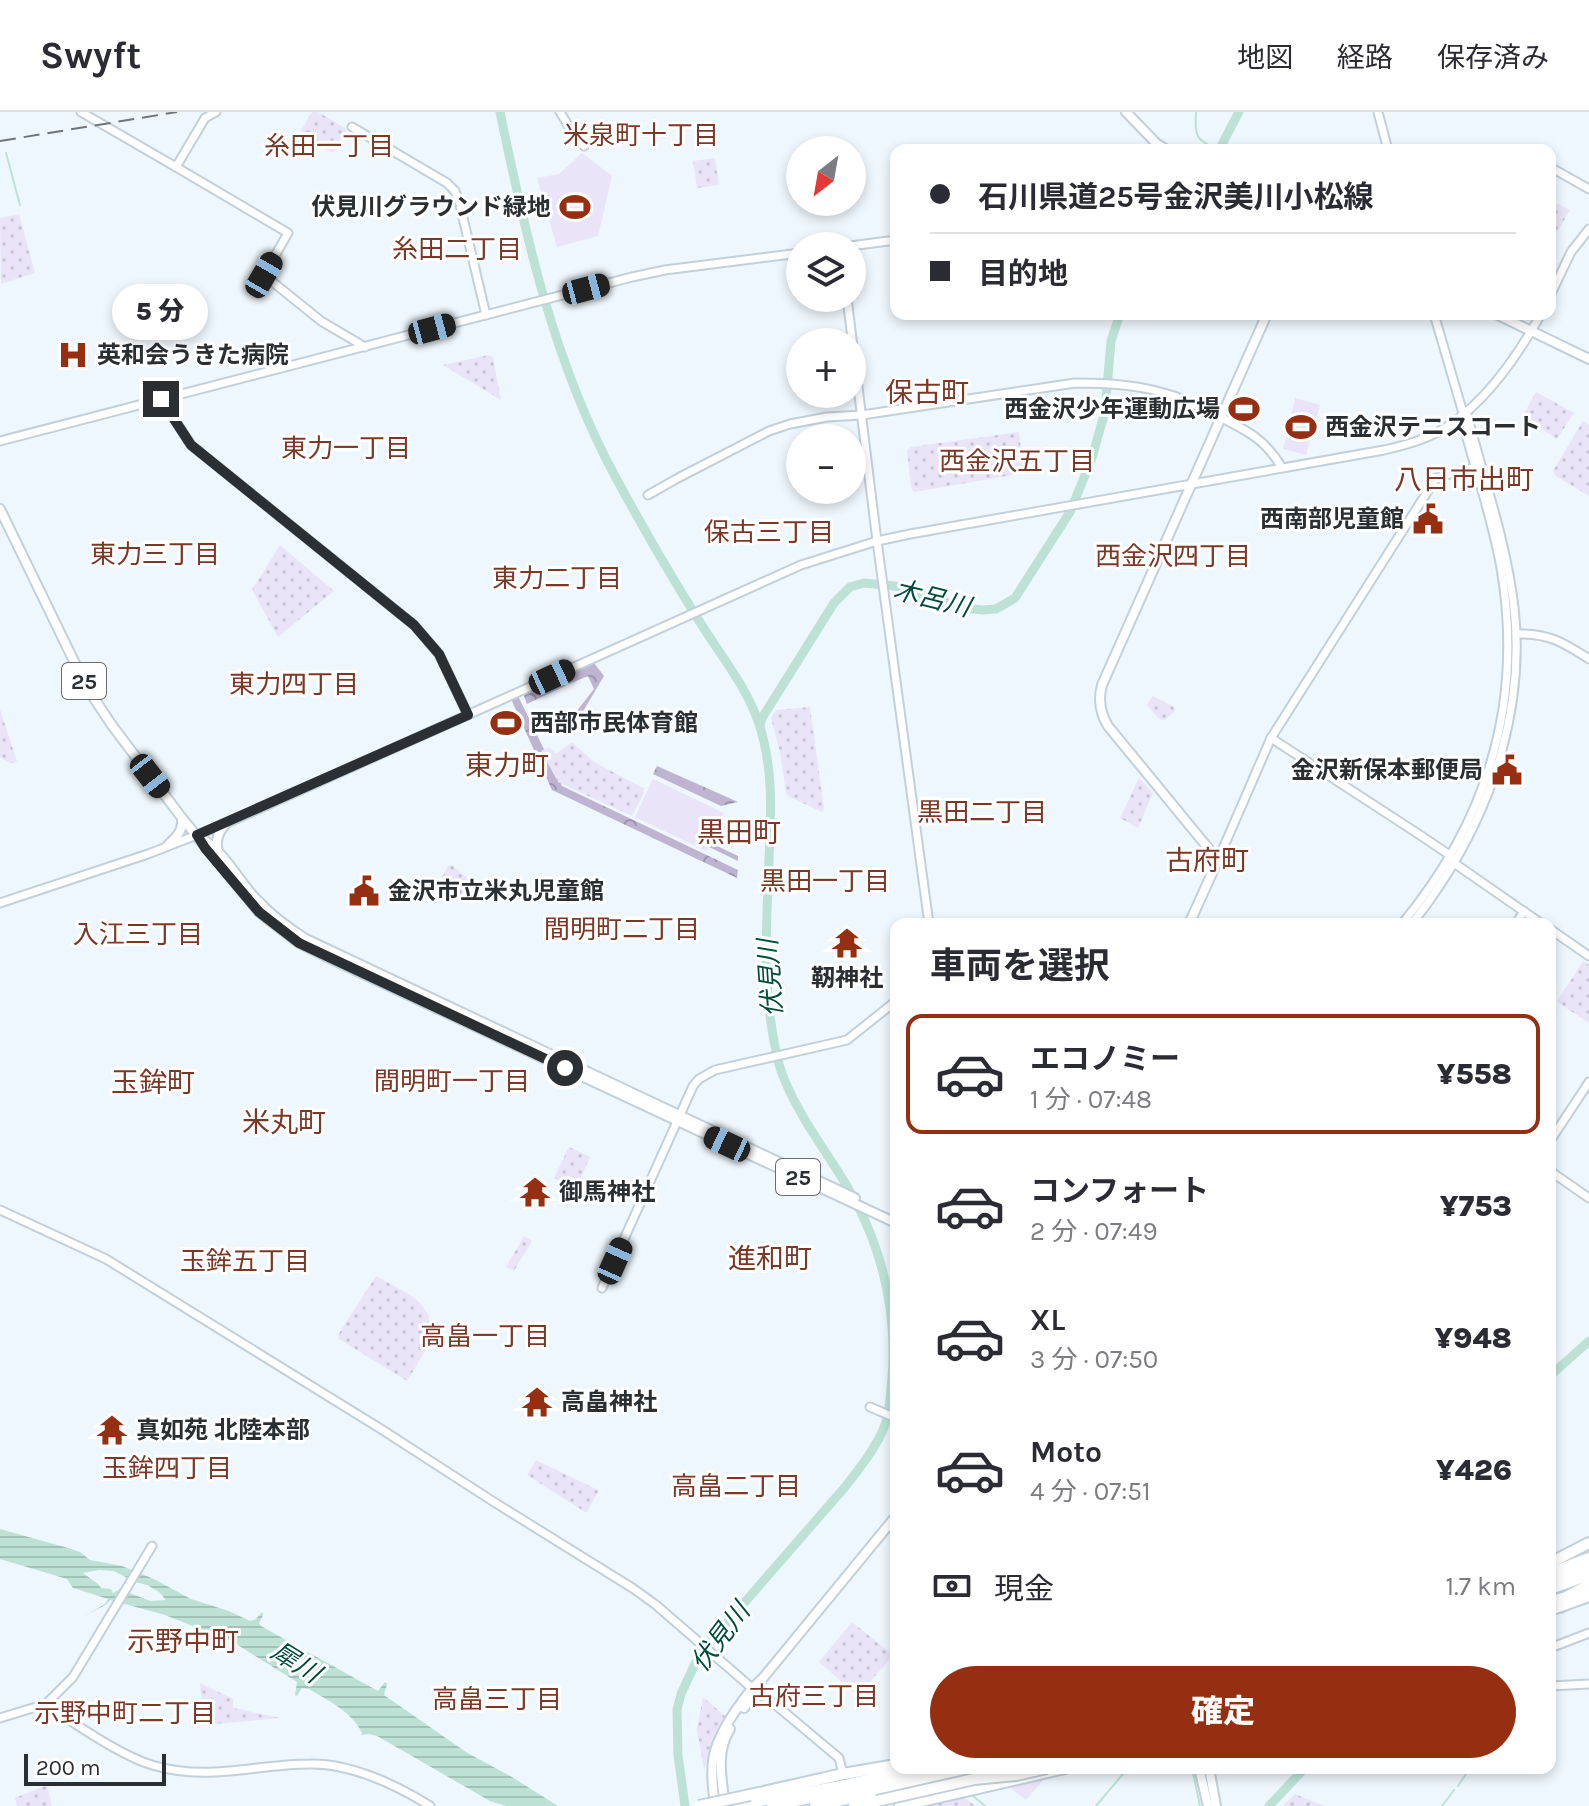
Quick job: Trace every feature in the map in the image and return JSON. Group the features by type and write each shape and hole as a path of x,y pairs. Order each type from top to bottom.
{"highway":[{"path":"1556,1564 1589,1543"},
{"path":"1556,1566 1589,1557"},
{"path":"1556,1579 1589,1567"},
{"path":"1556,1587 1589,1575"},
{"path":"1556,1603 1589,1585"},
{"path":"1556,1604 1589,1596"},
{"path":"733,1806 843,1774 890,1766"},
{"path":"826,1788 837,1784 843,1774"},
{"path":"699,1806 846,1785 891,1774"},
{"path":"772,1806 924,1774"},
{"path":"815,1806 962,1774"},
{"path":"877,1804 992,1774"},
{"path":"854,1806 877,1804 974,1779 1020,1774"},
{"path":"900,1806 1039,1774"}],"main road":[{"path":"1126,112 1158,144"},
{"path":"1192,918 1218,860 1108,726 1099,699 1102,685 1264,320"},
{"path":"1508,320 1589,359"},
{"name":"25","path":"0,509 86,686 182,818 259,912 299,943 890,1217"},
{"path":"168,845 180,834 182,818"},
{"path":"218,853 217,836 225,824"},
{"name":"25","path":"197,835 218,853 256,900 306,939 679,1118"},
{"path":"716,1806 712,1770 717,1741 754,1689 890,1523"},
{"path":"725,1806 720,1762 722,1747 754,1689"},
{"path":"1200,1774 1208,1806"},
{"path":"1210,1774 1216,1806"}],"street":[{"path":"81,112 288,233 264,275 321,321 365,347"},
{"path":"176,167 205,118 216,112"},
{"path":"560,112 584,146"},
{"path":"1378,112 1386,144"},
{"path":"352,127 447,183 455,191 486,315"},
{"path":"1556,170 1589,189"},
{"path":"1556,283 1571,252 1589,229"},
{"path":"866,244 890,241"},
{"path":"0,441 632,277 786,255"},
{"path":"849,312 928,918"},
{"path":"1416,918 1486,801 1500,758 1512,694 1516,634 1504,550 1436,320"},
{"path":"0,903 225,824 801,565 877,541 1403,446 1440,431 1463,413 1506,370 1537,320"},
{"path":"648,495 769,431 790,424 1075,383 1144,388 1175,397 1244,429 1267,445 1282,468"},
{"path":"161,399 191,445 414,625 439,654 468,715"},
{"path":"1407,918 1452,860 1471,816 1491,765 1508,664 1509,634 1501,568 1463,413"},
{"path":"1218,860 1271,738 1436,478 1475,467"},
{"path":"1516,634 1542,635 1562,641 1589,659"},
{"path":"1271,738 1365,798 1534,918"},
{"path":"1520,918 1524,911"},
{"path":"1556,933 1589,956"},
{"path":"602,1288 693,1086 699,1079 715,1070 847,1040 890,1006"},
{"path":"1556,1132 1589,1082"},
{"path":"1556,1175 1589,1198"},
{"path":"0,1210 106,1259 634,1589 839,1758 843,1774"},
{"path":"870,1407 890,1415"},
{"path":"0,1718 46,1704 73,1677 152,1546"},
{"path":"1556,1646 1589,1633"},
{"path":"1556,1686 1589,1684"},
{"path":"46,1704 118,1750 151,1765 205,1774 312,1764 348,1769 372,1777 430,1806"}],"shaded area":[{"path":"312,112 318,112 345,128 334,152 299,134"},
{"name":"伏見川グラウンド緑地","path":"582,153 612,176 598,236 557,247 537,178 559,174"},
{"path":"715,158 719,185 697,188 693,161"},
{"path":"1556,203 1570,210 1556,234"},
{"path":"19,214 35,273 1,284 0,218"},
{"path":"489,355 493,357 501,400 443,365"},
{"path":"1536,392 1574,413 1557,439 1522,417"},
{"name":"西金沢テニスコート","path":"1295,398 1320,405 1306,455 1283,449"},
{"path":"1583,421 1589,425 1589,496 1553,471"},
{"path":"1019,432 1024,473 914,492 911,488 907,450 911,447"},
{"path":"280,545 334,591 278,637 252,590"},
{"path":"1153,696 1174,707 1175,711 1165,720 1159,719 1147,705"},
{"path":"810,707 822,812 786,793 771,718 776,710"},
{"path":"0,709 17,762 10,763 0,757"},
{"path":"572,742 594,762 643,788 644,793 632,816 558,782 541,751 549,747 556,754"},
{"path":"1139,778 1153,793 1138,828 1120,818"},
{"path":"653,779 724,813 706,851 635,817"},
{"path":"452,865 469,880 458,902 436,889 448,866"},
{"path":"1583,961 1589,965 1589,1023 1557,1002"},
{"path":"569,1147 590,1157 575,1187 554,1178"},
{"path":"524,1236 532,1241 514,1271 506,1267"},
{"path":"376,1276 412,1296 429,1316 432,1340 407,1381 339,1339 338,1335"},
{"path":"536,1460 598,1490 587,1512 527,1475"},
{"path":"852,1622 890,1653 890,1659 858,1696 819,1662"},
{"path":"200,1683 233,1699 233,1708 281,1718 204,1725"},
{"path":"703,1697 726,1717 713,1740 704,1770 697,1729"},
{"path":"1045,1778 1026,1800 1008,1786"},
{"path":"47,1785 52,1806 17,1806 15,1798"},
{"path":"1295,1794 1324,1806 1283,1806"},
{"path":"962,1795 975,1806 919,1806"}],"green space":[{"path":"594,663 604,676 579,718 576,712 594,689 588,676 569,684 565,675"},
{"path":"560,676 565,686 527,704 523,693"},
{"path":"518,696 562,786 738,870 737,878 552,790 511,699"},
{"path":"657,766 738,802 721,806 653,774"},
{"path":"720,824 725,826 715,845 738,856 738,861 709,847"}],"water":[{"name":"犀川","path":"0,1529 80,1552 90,1560 122,1566 191,1599 250,1621 262,1612 261,1626 378,1691 385,1682 384,1695 466,1752 558,1806 506,1806 490,1801 377,1736 361,1735 358,1726 346,1713 309,1689 302,1688 295,1695 297,1682 233,1642 165,1615 110,1600 83,1617 108,1599 73,1588 67,1579 0,1559","holes":["114,1571 147,1585 166,1600 150,1601 120,1589 113,1593 111,1589 101,1588 83,1573"]}],"waterway":[{"name":"伏見川","path":"500,112 544,300 594,435 677,584 739,681 758,721 767,756 770,790 766,962 776,1052 792,1097 856,1202 866,1224 882,1270 890,1311"},
{"path":"1196,112 1198,136 1207,144"},
{"name":"木呂川","path":"1222,144 1239,112"},
{"path":"6,153 20,205"},
{"name":"木呂川","path":"760,726 762,718 834,603 850,587 864,583 895,586 965,608 982,610 996,609 1015,598 1070,512 1092,458 1105,411 1111,341 1118,320"},
{"path":"1197,918 1201,908"},
{"path":"1556,1371 1589,1341"},
{"name":"伏見川","path":"685,1806 678,1755 677,1710 700,1654 862,1465 885,1425 890,1402"},
{"path":"1562,1613 1575,1606"},
{"path":"1096,1806 1123,1774"},
{"path":"1193,1774 1200,1806"},
{"path":"1269,1806 1299,1774"},
{"path":"1458,1786 1466,1774"},
{"path":"1442,1806 1454,1790"},
{"path":"972,1795 985,1806"}],"railway":[{"path":"0,141 177,112"}],"place":[{"name":"伏見川グラウンド緑地","path":"575,207"},
{"name":"英和会うきた病院","path":"73,355"},
{"name":"西金沢少年運動広場","path":"1244,409"},
{"name":"西金沢テニスコート","path":"1301,427"},
{"name":"西南部児童館","path":"1428,519"},
{"name":"西部市民体育館","path":"506,723"},
{"name":"金沢新保本郵便局","path":"1507,770"},
{"name":"金沢市立米丸児童館","path":"364,891"},
{"name":"靭神社","path":"847,943"},
{"name":"御馬神社","path":"535,1192"},
{"name":"高畠神社","path":"537,1402"},
{"name":"真如苑 北陸本部","path":"112,1430"}],"district":[{"name":"米泉町十丁目","path":"641,135"},
{"name":"糸田一丁目","path":"329,146"},
{"name":"糸田二丁目","path":"457,249"},
{"name":"保古町","path":"927,392"},
{"name":"東力一丁目","path":"346,448"},
{"name":"西金沢五丁目","path":"1017,461"},
{"name":"八日市出町","path":"1464,479"},
{"name":"保古三丁目","path":"769,532"},
{"name":"東力三丁目","path":"155,554"},
{"name":"西金沢四丁目","path":"1173,556"},
{"name":"東力二丁目","path":"557,578"},
{"name":"東力四丁目","path":"294,684"},
{"name":"東力町","path":"507,765"},
{"name":"黒田二丁目","path":"982,812"},
{"name":"黒田町","path":"739,832"},
{"name":"古府町","path":"1207,860"},
{"name":"黒田一丁目","path":"825,881"},
{"name":"間明町二丁目","path":"622,929"},
{"name":"入江三丁目","path":"138,934"},
{"name":"間明町一丁目","path":"452,1081"},
{"name":"玉鉾町","path":"153,1082"},
{"name":"米丸町","path":"284,1122"},
{"name":"進和町","path":"770,1258"},
{"name":"玉鉾五丁目","path":"245,1261"},
{"name":"高畠一丁目","path":"485,1336"},
{"name":"玉鉾四丁目","path":"167,1468"},
{"name":"高畠二丁目","path":"736,1486"},
{"name":"示野中町","path":"183,1641"},
{"name":"古府三丁目","path":"814,1696"},
{"name":"高畠三丁目","path":"497,1699"},
{"name":"示野中町二丁目","path":"125,1713"}],"route":[{"path":"161,399 191,445 414,625 439,654 468,715 197,835 259,912 299,943 565,1068"}]}
